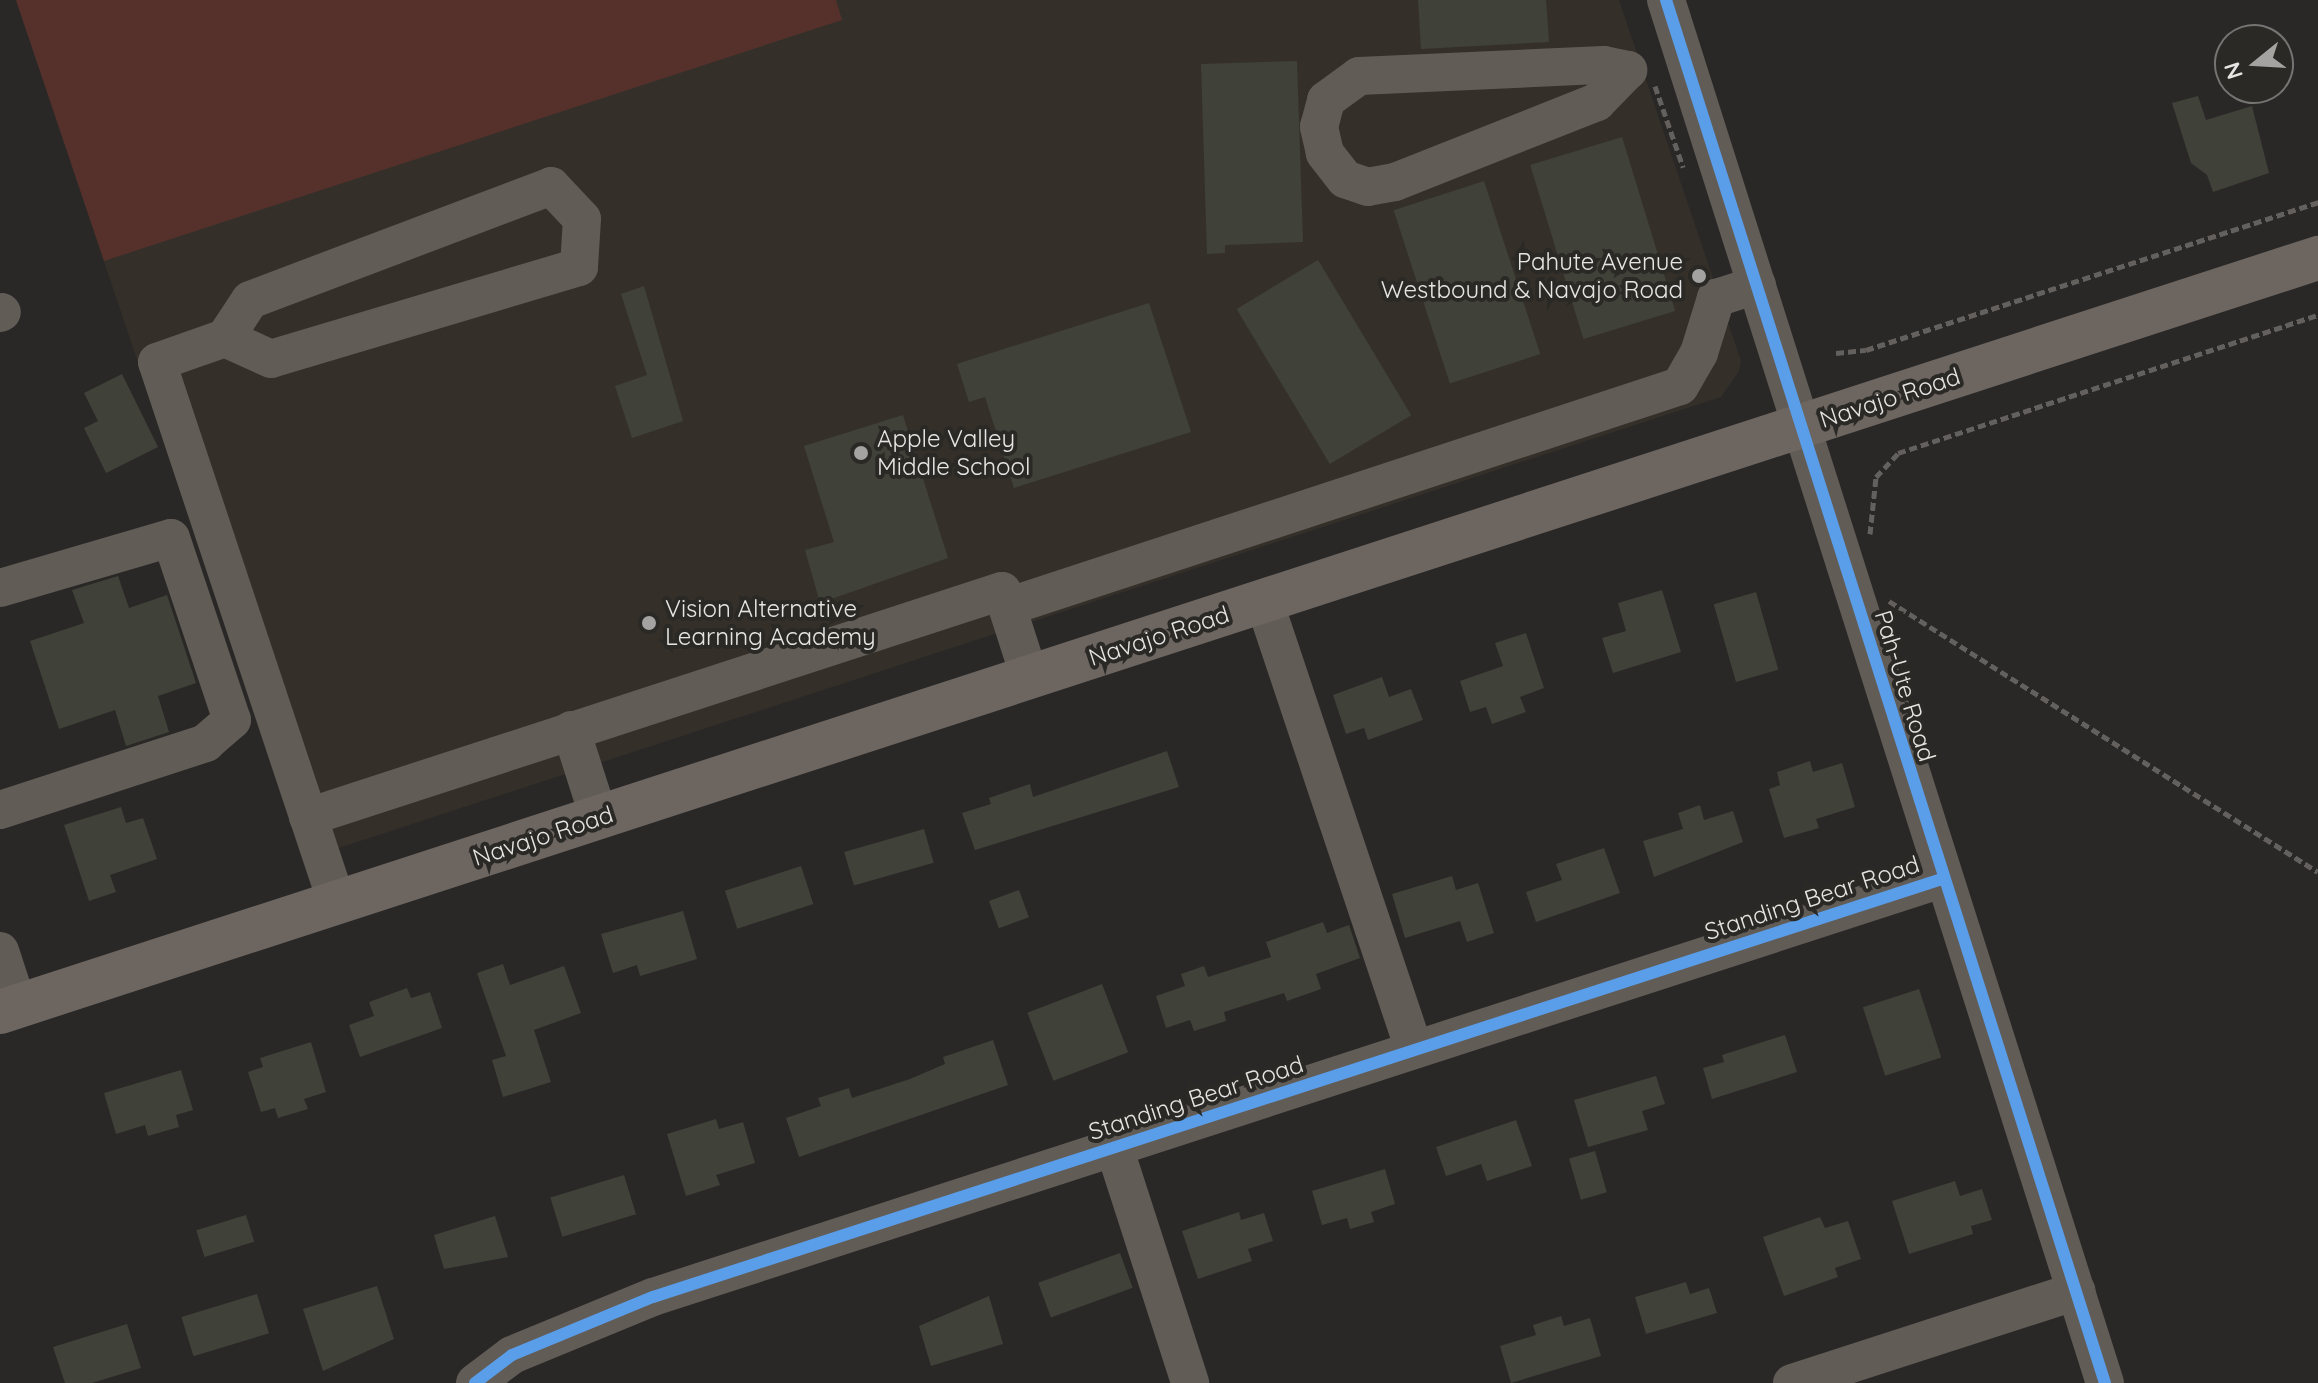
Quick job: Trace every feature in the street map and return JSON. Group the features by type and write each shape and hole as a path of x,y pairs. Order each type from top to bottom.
{"main road":[{"name":"Navajo Road","path":"9,1009 2318,258"}],"street":[{"name":"Pah-Ute Road","path":"1666,0 1942,879 2105,1383"},
{"path":"1628,70 1597,102 1395,182 1368,187 1345,179 1325,153 1319,127 1326,100 1359,76 1541,65 1628,70 1682,49"},
{"path":"225,338 271,359 579,267 582,219 551,186 250,300 225,338 157,362 337,903"},
{"path":"1007,607 1680,386 1699,353 1716,298 1757,285"},
{"path":"0,588 171,538 232,720 206,743 0,810"},
{"path":"308,817 1002,591 1030,678"},
{"path":"1264,601 1414,1050"},
{"path":"571,730 599,818"},
{"name":"Standing Bear Road","path":"475,1383 512,1355 653,1297 1942,879"},
{"path":"0,951 9,1009"},
{"path":"1114,1147 1190,1383"},
{"path":"1792,1383 2076,1291"}],"path":[{"path":"1836,353 1866,350 2318,202"},
{"path":"1870,539 1876,477 1898,453 2318,315"},
{"path":"1885,598 2318,872"}],"shaded area":[{"name":"Apple Valley Middle School","path":"16,0 1619,0 1741,361 1739,371 1721,397 305,859"},
{"path":"16,0 836,0 842,20 104,261"}],"building":[{"path":"1418,0 1546,0 1549,42 1421,49"},
{"path":"1297,61 1303,242 1225,245 1225,253 1207,254 1201,64"},
{"path":"2198,96 2206,120 2252,106 2269,173 2213,192 2207,175 2191,163 2172,103"},
{"path":"1622,137 1675,311 1583,339 1530,165"},
{"path":"1484,181 1540,354 1450,383 1394,210"},
{"path":"1318,260 1411,415 1330,464 1237,309"},
{"path":"644,286 683,421 632,438 615,386 647,375 621,294"},
{"path":"1149,303 1191,432 1014,488 985,397 969,402 957,364"},
{"path":"122,374 158,447 106,473 84,428 98,421 84,393"},
{"path":"903,415 948,558 820,603 805,550 834,542 804,446"},
{"path":"118,576 129,608 167,595 196,683 158,696 169,732 126,746 115,710 59,729 30,641 84,623 72,590"},
{"path":"1662,590 1681,652 1613,673 1602,638 1626,631 1618,603"},
{"path":"1756,592 1778,670 1736,682 1714,604"},
{"path":"1526,633 1544,688 1520,697 1526,712 1492,724 1486,707 1470,712 1460,681 1503,666 1495,643"},
{"path":"1382,677 1389,697 1411,689 1423,720 1368,740 1364,728 1346,734 1333,695"},
{"path":"1167,751 1179,787 975,850 962,813 991,804 989,798 1030,784 1033,797"},
{"path":"1810,761 1813,772 1842,763 1855,807 1816,819 1819,828 1784,838 1769,789 1780,785 1777,772"},
{"path":"1700,805 1704,820 1733,811 1743,842 1654,877 1643,841 1683,829 1678,813"},
{"path":"121,807 126,823 143,818 157,859 110,875 116,892 89,901 64,825"},
{"path":"924,829 934,863 854,886 844,852"},
{"path":"1604,848 1620,893 1536,922 1526,892 1562,880 1556,864"},
{"path":"801,866 813,904 737,929 725,891"},
{"path":"1452,876 1456,890 1478,883 1494,933 1467,942 1460,921 1405,938 1392,894"},
{"path":"1019,890 1029,917 999,928 989,901"},
{"path":"683,911 697,959 640,976 637,965 613,973 601,934"},
{"path":"1323,922 1327,933 1349,925 1360,958 1316,974 1321,989 1287,1001 1284,993 1224,1012 1226,1021 1194,1031 1190,1020 1166,1028 1156,996 1185,986 1181,974 1204,966 1208,977 1271,957 1266,942"},
{"path":"503,964 510,985 564,966 581,1013 534,1030 551,1082 503,1097 492,1060 506,1056 477,973"},
{"path":"1102,984 1128,1052 1053,1081 1027,1013"},
{"path":"407,988 411,998 430,992 442,1028 360,1057 349,1025 374,1016 369,1002"},
{"path":"1919,989 1941,1057 1885,1076 1863,1007"},
{"path":"1785,1035 1797,1072 1712,1099 1703,1068 1724,1062 1722,1055"},
{"path":"993,1040 1008,1085 799,1157 786,1118 821,1106 818,1098 849,1088 852,1098 910,1079 945,1064 943,1057"},
{"path":"311,1042 326,1092 304,1099 308,1109 278,1118 275,1108 261,1112 248,1072 263,1067 260,1058"},
{"path":"181,1070 193,1110 176,1115 179,1127 148,1136 145,1125 116,1134 104,1093"},
{"path":"1656,1076 1665,1104 1642,1111 1648,1130 1588,1147 1574,1100"},
{"path":"716,1119 719,1129 743,1122 755,1163 716,1175 720,1185 686,1196 667,1134"},
{"path":"1516,1120 1532,1166 1487,1181 1481,1164 1446,1176 1436,1147"},
{"path":"1595,1151 1607,1192 1581,1200 1569,1158"},
{"path":"1385,1169 1395,1204 1371,1212 1374,1222 1350,1229 1347,1218 1322,1225 1312,1191"},
{"path":"624,1175 636,1214 562,1237 550,1198"},
{"path":"1955,1181 1960,1196 1982,1189 1992,1220 1971,1226 1973,1234 1909,1254 1892,1201"},
{"path":"1239,1212 1241,1220 1264,1213 1273,1241 1248,1249 1252,1261 1198,1279 1182,1231"},
{"path":"246,1215 254,1242 204,1257 196,1230"},
{"path":"495,1216 508,1257 444,1269 434,1235"},
{"path":"1820,1217 1825,1228 1848,1221 1861,1259 1835,1268 1838,1277 1784,1296 1763,1237"},
{"path":"1120,1253 1133,1288 1051,1318 1038,1283"},
{"path":"1686,1282 1690,1294 1709,1288 1717,1313 1646,1334 1635,1297"},
{"path":"377,1286 394,1339 323,1371 303,1309"},
{"path":"257,1294 269,1333 193,1356 181,1317"},
{"path":"989,1296 1003,1344 931,1366 919,1326"},
{"path":"1561,1316 1564,1326 1590,1318 1601,1356 1511,1383 1500,1346 1536,1335 1533,1325"},
{"path":"127,1324 141,1368 92,1383 65,1383 53,1347"}],"cycle path":[{"path":"1666,0 2105,1383"},
{"path":"475,1383 512,1355 653,1297 1942,879"}],"place":[{"name":"Pahute Avenue Westbound & Navajo Road","path":"1699,276"},
{"name":"Apple Valley Middle School","path":"861,453"},
{"name":"Vision Alternative Learning Academy","path":"649,623"}]}
